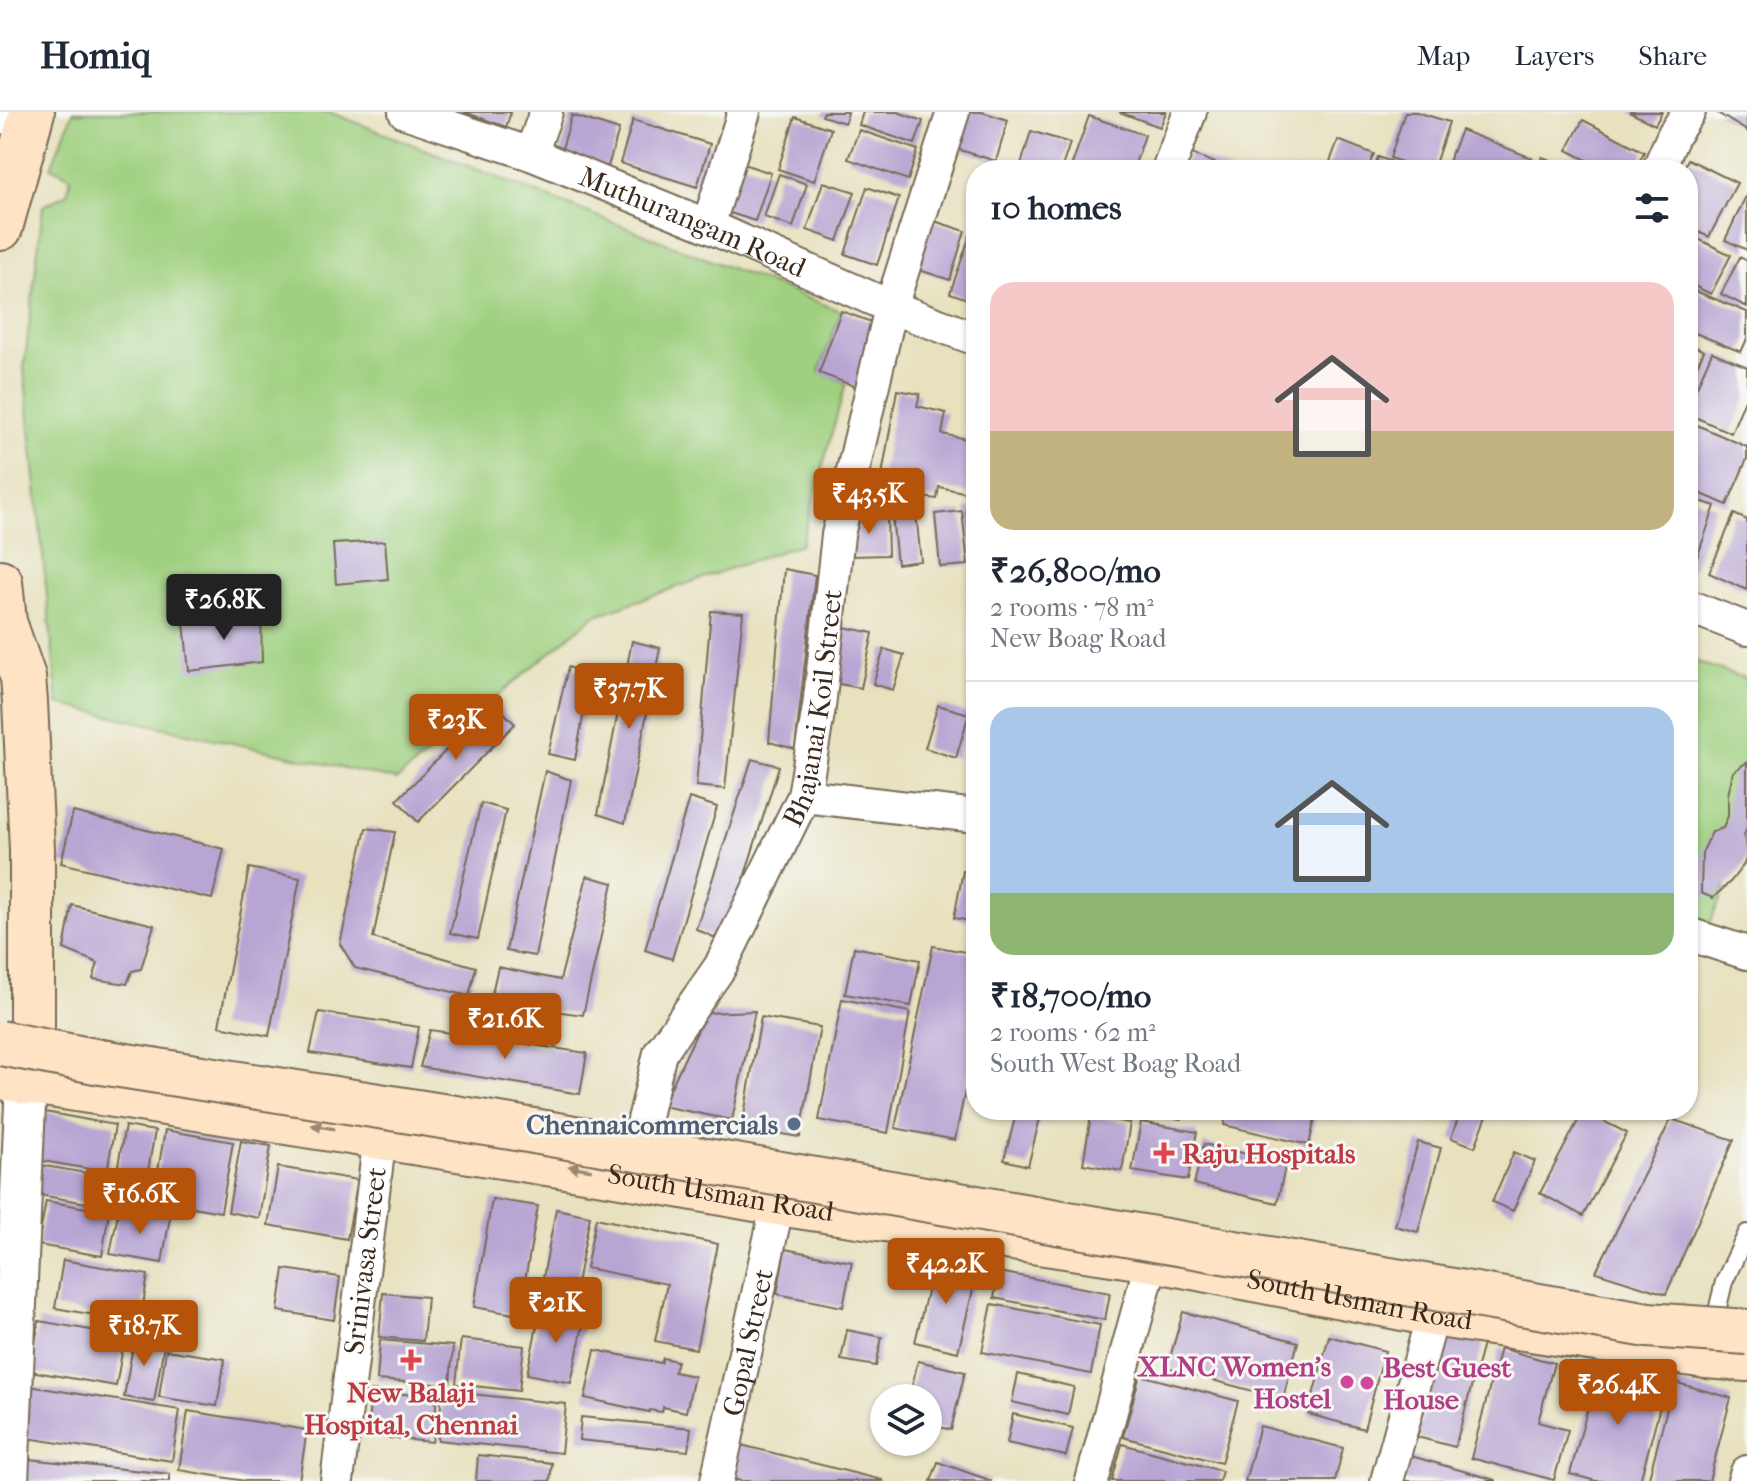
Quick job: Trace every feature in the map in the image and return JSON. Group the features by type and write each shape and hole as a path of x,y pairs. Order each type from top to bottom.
{"main road":[{"path":"0,228 20,117"},
{"path":"0,582 4,622 23,677 12,704 32,849 11,1031 13,1079"},
{"path":"11,1031 111,1064 521,1128 1648,1325 1737,1321"},
{"name":"South Usman Road","path":"11,1031 1737,1321"},
{"name":"South Usman Road","path":"13,1079 610,1173 778,1203 1152,1259 1433,1314 1691,1354 1747,1359"}],"street":[{"name":"Muthurangam Road","path":"405,112 531,154 708,226 891,307 966,335"},
{"path":"531,154 546,112"},
{"path":"708,226 744,112"},
{"name":"Bhajanai Koil Street","path":"640,1137 660,1053 720,967 804,796 819,707 838,535 891,307 953,112"},
{"path":"1172,160 1190,112"},
{"path":"1662,160 1674,134 1689,112"},
{"path":"1698,610 1747,629"},
{"path":"804,796 966,815"},
{"path":"1698,937 1747,953"},
{"path":"8,1481 13,1079"},
{"name":"Srinivasa Street","path":"337,1481 380,1136"},
{"name":"Gopal Street","path":"717,1481 778,1203"},
{"path":"1092,1481 1152,1259"},
{"path":"1387,1481 1433,1314"},
{"path":"1744,1481 1747,1472"}],"lane":[{"path":"1737,1321 1724,1282 1747,1233"}],"green space":[{"path":"73,112 329,112 841,311 819,372 846,383 801,544 594,616 397,780 58,704 24,369 43,206 67,194 71,177 51,167"},
{"path":"1698,662 1747,679 1747,836 1707,930 1698,926"}],"building":[{"path":"464,112 511,112 506,127"},
{"path":"824,112 848,112 845,123 822,116"},
{"path":"863,112 898,112 923,121 915,144 859,125"},
{"path":"957,112 982,112 1008,120 996,160 947,146"},
{"path":"1119,112 1166,112 1160,127"},
{"path":"1405,112 1417,112 1449,122 1436,160 1390,158"},
{"path":"1629,112 1662,112 1655,125"},
{"path":"1716,112 1747,112 1747,131"},
{"path":"572,115 619,130 607,170 560,155"},
{"path":"1089,116 1145,135 1136,160 1074,160"},
{"path":"795,117 831,129 814,181 778,169"},
{"path":"633,120 710,144 697,187 620,163"},
{"path":"1583,120 1644,152 1640,160 1586,160 1567,150"},
{"path":"859,130 918,150 908,180 848,159"},
{"path":"1461,130 1532,158 1531,160 1449,160"},
{"path":"1031,131 1070,143 1064,160 1022,160"},
{"path":"1338,140 1374,154 1371,160 1331,160"},
{"path":"1190,153 1207,160 1187,160"},
{"path":"740,163 771,173 755,221 724,211"},
{"path":"1698,164 1737,183 1709,237 1698,232"},
{"path":"779,174 807,184 793,227 764,217"},
{"path":"823,182 855,192 838,241 807,230"},
{"path":"867,187 899,198 877,265 845,254"},
{"path":"1747,194 1747,250 1725,240"},
{"path":"925,218 965,231 950,280 910,267"},
{"path":"1698,239 1731,255 1711,294 1698,288"},
{"path":"966,247 966,299 950,293"},
{"path":"1740,257 1747,261 1747,307 1721,294"},
{"path":"1698,292 1747,312 1747,339 1741,352 1698,334"},
{"path":"841,311 880,325 857,387 819,373"},
{"path":"1698,348 1704,351 1698,363"},
{"path":"1712,352 1747,367 1747,395 1731,433 1698,418 1698,384"},
{"path":"897,390 920,394 917,406 946,413 942,434 966,439 966,493 939,487 937,499 879,492"},
{"path":"1698,425 1747,447 1747,459 1727,505 1698,492"},
{"path":"1698,500 1715,506 1698,555"},
{"path":"962,511 966,565 940,567 935,514"},
{"path":"916,513 921,561 897,564 892,515"},
{"path":"1734,514 1747,520 1747,590 1709,573"},
{"path":"887,516 888,555 851,556 850,517"},
{"path":"385,541 388,579 336,584 333,544"},
{"path":"784,569 815,575 795,749 769,742"},
{"path":"711,611 743,613 725,789 696,786"},
{"path":"261,613 262,662 189,671 184,623"},
{"path":"839,626 873,633 861,688 828,682"},
{"path":"632,641 660,648 625,823 598,814"},
{"path":"884,649 904,655 893,690 873,684"},
{"path":"568,667 591,675 575,760 548,754"},
{"path":"494,702 515,724 418,822 397,800"},
{"path":"938,705 966,713 956,758 925,748"},
{"path":"752,759 779,766 724,942 696,929"},
{"path":"1747,762 1747,827 1744,836 1747,855 1731,881 1713,898 1701,893 1702,853 1712,832 1723,828 1728,816 1733,772"},
{"path":"545,771 571,780 535,956 506,951"},
{"path":"689,798 717,807 672,959 645,950"},
{"path":"481,803 506,810 478,939 450,933"},
{"path":"73,812 224,849 212,899 61,863"},
{"path":"366,828 395,832 373,938 476,967 469,996 355,968 340,944"},
{"path":"249,868 300,878 269,1036 219,1026"},
{"path":"963,871 966,871 966,920 954,918"},
{"path":"587,876 613,883 583,1015 490,1002 498,967 560,980"},
{"path":"72,905 154,925 141,969 132,971 127,984 93,979 98,963 64,949"},
{"path":"933,946 966,952 966,1086 955,1140 895,1128"},
{"path":"854,947 920,960 911,1006 845,994"},
{"path":"842,999 910,1012 888,1133 819,1120"},
{"path":"755,1011 732,1120 662,1106 706,1013"},
{"path":"319,1012 419,1027 411,1068 310,1053"},
{"path":"761,1017 820,1027 800,1137 742,1127"},
{"path":"430,1030 587,1053 580,1094 420,1067"},
{"path":"45,1112 115,1125 107,1172 37,1160"},
{"path":"1014,1120 1040,1120 1028,1166 1004,1160"},
{"path":"1090,1120 1130,1123 1122,1171 1083,1164"},
{"path":"1225,1120 1315,1120 1309,1145 1224,1125"},
{"path":"1457,1120 1485,1120 1475,1147 1451,1138"},
{"path":"1578,1120 1601,1120 1627,1133 1583,1216 1540,1193"},
{"path":"1671,1120 1734,1140 1666,1294 1596,1272"},
{"path":"1141,1122 1197,1132 1188,1180 1132,1171"},
{"path":"125,1126 155,1131 142,1205 112,1199"},
{"path":"165,1130 233,1142 221,1212 153,1200"},
{"path":"241,1141 271,1146 259,1218 228,1212"},
{"path":"1418,1142 1441,1148 1418,1232 1395,1226"},
{"path":"1204,1144 1286,1163 1277,1203 1194,1184"},
{"path":"1514,1152 1535,1161 1513,1211 1492,1202"},
{"path":"39,1165 110,1177 105,1206 33,1194"},
{"path":"278,1167 358,1180 347,1239 268,1225"},
{"path":"492,1199 538,1206 519,1315 474,1307"},
{"path":"46,1201 109,1212 102,1256 38,1245"},
{"path":"119,1208 170,1217 162,1263 110,1254"},
{"path":"556,1209 590,1216 572,1310 538,1304"},
{"path":"596,1218 718,1244 696,1349 655,1341 667,1284 586,1268"},
{"path":"785,1249 852,1262 843,1307 777,1294"},
{"path":"935,1259 978,1269 958,1352 915,1342"},
{"path":"63,1260 148,1275 140,1323 55,1308"},
{"path":"284,1269 340,1277 334,1320 278,1311"},
{"path":"999,1272 1110,1293 1105,1320 994,1298"},
{"path":"383,1293 427,1297 423,1341 379,1337"},
{"path":"992,1304 1100,1325 1091,1374 982,1352"},
{"path":"541,1307 585,1316 571,1383 527,1374"},
{"path":"1183,1312 1298,1342 1283,1399 1167,1368"},
{"path":"39,1321 125,1336 116,1386 30,1371"},
{"path":"847,1330 882,1337 876,1366 841,1360"},
{"path":"135,1334 165,1339 154,1402 124,1397"},
{"path":"1444,1334 1483,1344 1455,1447 1417,1437"},
{"name":"XLNC Women's Hostel","path":"1329,1336 1385,1351 1364,1429 1308,1414"},
{"path":"461,1339 524,1346 519,1391 456,1384"},
{"path":"380,1340 453,1346 450,1385 377,1380"},
{"path":"1500,1348 1554,1363 1538,1422 1568,1430 1554,1480 1471,1458"},
{"path":"166,1350 225,1359 217,1406 159,1397"},
{"path":"595,1350 661,1363 663,1358 677,1361 674,1372 694,1376 686,1412 663,1407 662,1412 649,1412 585,1398"},
{"path":"918,1361 965,1372 951,1430 942,1428 942,1384 912,1384"},
{"path":"1599,1366 1666,1384 1640,1481 1596,1481 1570,1474"},
{"path":"1018,1374 1074,1387 1068,1415 1012,1402"},
{"path":"1140,1375 1238,1401 1221,1463 1123,1437"},
{"path":"1674,1382 1731,1398 1709,1481 1648,1481"},
{"path":"29,1386 180,1410 172,1461 21,1437"},
{"path":"371,1391 437,1397 432,1442 367,1436"},
{"path":"442,1391 566,1404 561,1453 438,1440"},
{"path":"188,1411 307,1430 299,1481 245,1481 179,1470"},
{"path":"1013,1414 1073,1428 1066,1456 1007,1443"},
{"path":"581,1417 691,1428 688,1451 579,1440"},
{"path":"1260,1426 1343,1448 1335,1481 1245,1481"},
{"path":"733,1443 882,1481 741,1481 724,1477"},
{"path":"1122,1444 1222,1471 1219,1481 1112,1481"},
{"path":"478,1455 552,1463 550,1481 476,1481"},
{"path":"1411,1456 1495,1480 1495,1481 1404,1481"},
{"path":"28,1459 170,1474 170,1481 26,1481"},
{"path":"938,1462 992,1481 931,1481"}],"place":[{"name":"Chennaicommercials","path":"794,1124"},
{"name":"Raju Hospitals","path":"1164,1153"},
{"name":"New Balaji Hospital, Chennai","path":"411,1360"},
{"name":"XLNC Women's Hostel","path":"1347,1382"},
{"name":"Best Guest House","path":"1367,1383"}]}
